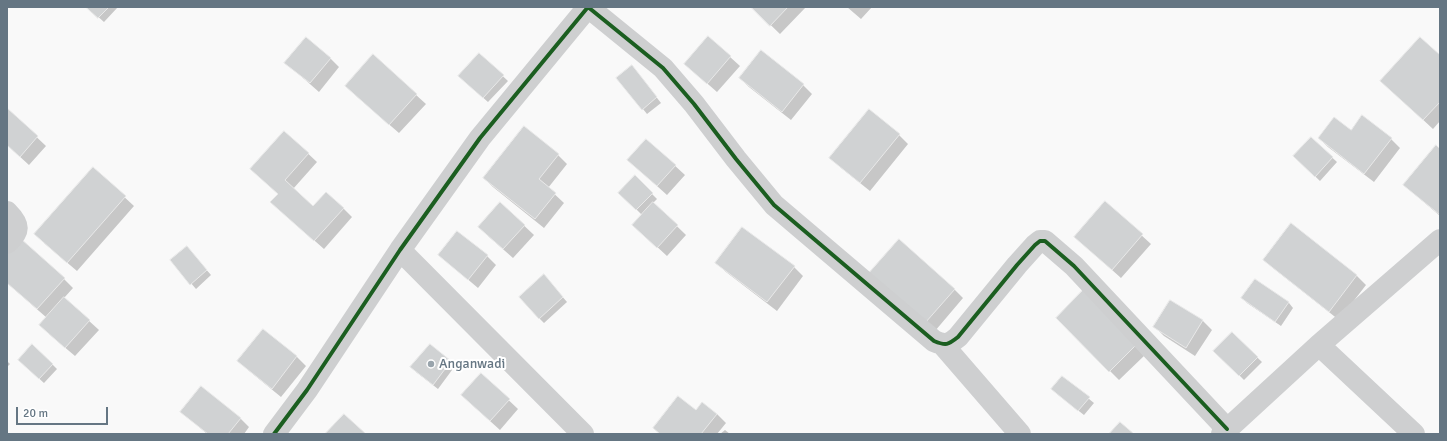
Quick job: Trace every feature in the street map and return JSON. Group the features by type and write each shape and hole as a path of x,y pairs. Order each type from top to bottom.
{"street":[{"path":"274,434 307,390 400,250 480,138 588,7 663,68 694,104 736,159 774,205 934,341 943,345 1020,434"},
{"path":"7,212 14,219 18,227 16,235 7,243"},
{"path":"943,345 949,344 958,337 1035,245 1040,241 1046,241 1074,266 1225,432 1319,345 1440,240"},
{"path":"400,250 583,434"},
{"path":"1319,345 1414,434"}],"building":[{"path":"86,7 109,7 98,18"},
{"path":"751,7 788,7 770,26"},
{"path":"708,36 731,56 707,84 684,64"},
{"path":"306,37 331,58 310,83 284,63"},
{"path":"1420,37 1440,55 1440,102 1423,120 1380,81"},
{"path":"761,50 804,84 782,112 739,78"},
{"path":"479,53 504,75 483,98 458,76"},
{"path":"373,54 417,94 389,125 345,86"},
{"path":"632,65 657,97 642,110 616,78"},
{"path":"7,108 38,136 20,157 7,145"},
{"path":"869,109 900,134 860,183 829,158"},
{"path":"1362,115 1392,138 1364,174 1318,138 1334,117 1351,130"},
{"path":"524,126 559,154 539,179 556,193 535,219 483,178"},
{"path":"284,131 309,153 285,180 313,206 326,192 344,208 314,241 270,202 278,194 250,169"},
{"path":"1311,137 1333,157 1315,177 1293,156"},
{"path":"646,139 676,165 657,186 627,160"},
{"path":"1436,145 1440,149 1440,215 1403,185"},
{"path":"93,167 126,196 67,263 34,234"},
{"path":"635,175 653,193 636,210 618,193"},
{"path":"1105,201 1143,234 1112,270 1074,237"},
{"path":"500,202 525,225 503,249 478,227"},
{"path":"653,202 678,225 657,248 632,225"},
{"path":"1291,223 1357,275 1329,312 1263,260"},
{"path":"742,227 795,266 767,302 715,263"},
{"path":"457,231 488,255 468,280 438,255"},
{"path":"20,238 65,278 37,309 7,283 7,252"},
{"path":"899,239 955,289 925,323 869,273"},
{"path":"187,246 207,270 190,285 170,260"},
{"path":"544,274 563,297 539,319 519,297"},
{"path":"1255,279 1289,302 1275,322 1241,298"},
{"path":"1083,290 1136,345 1109,372 1056,318"},
{"path":"64,297 90,320 65,348 39,325"},
{"path":"1170,300 1203,320 1186,348 1153,327"},
{"path":"263,329 297,356 272,389 237,361"},
{"path":"1232,332 1258,357 1239,376 1213,351"},
{"path":"32,344 53,364 39,379 18,360"},
{"name":"Anganwadi","path":"430,344 451,361 433,385 410,367"},
{"path":"481,373 510,399 490,421 461,395"},
{"path":"1062,376 1090,397 1078,411 1051,389"},
{"path":"201,386 241,418 228,434 208,434 180,412"},
{"path":"678,396 696,410 702,402 717,414 701,434 660,434 653,428"},
{"path":"344,414 366,434 325,434"},
{"path":"1120,422 1134,434 1109,434"}],"cycle path":[{"path":"588,7 663,68 694,104 736,159 774,205 934,341 941,344 947,344 958,337 1035,245 1040,241 1045,241 1074,266 1227,429"},
{"path":"274,434 307,390 400,250 480,138 588,7"}],"place":[{"name":"Anganwadi","path":"431,364"}]}
